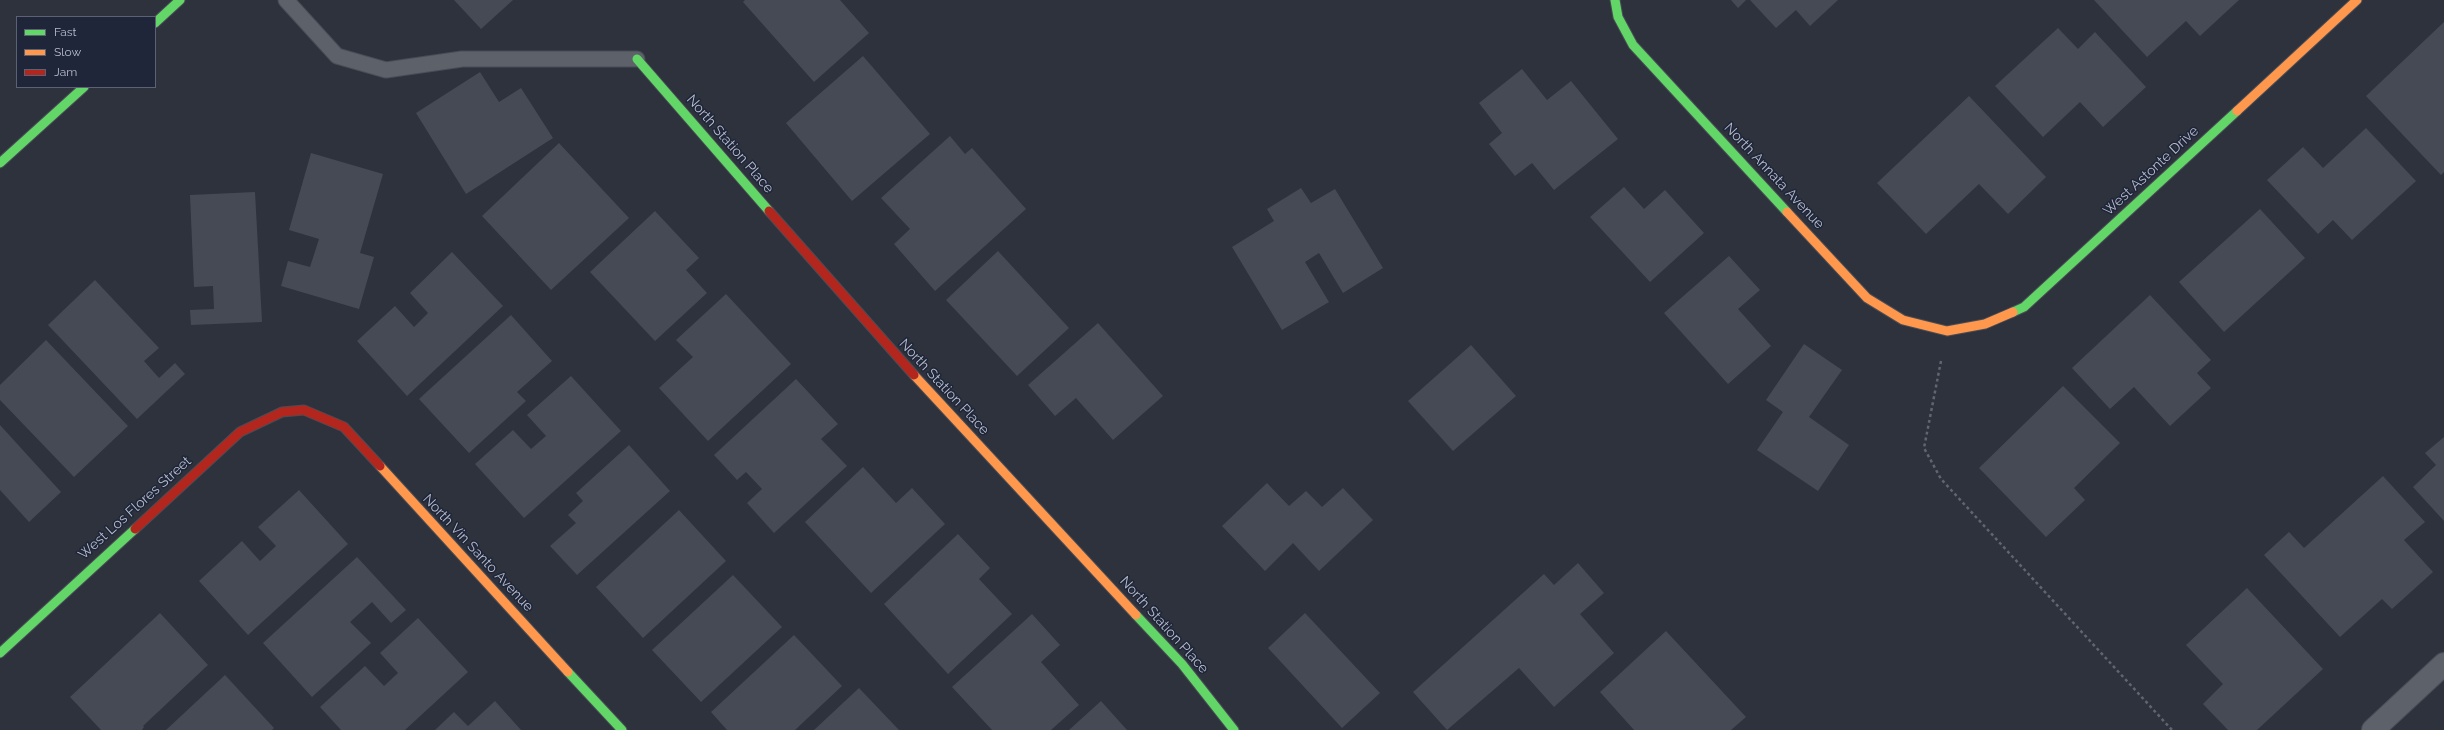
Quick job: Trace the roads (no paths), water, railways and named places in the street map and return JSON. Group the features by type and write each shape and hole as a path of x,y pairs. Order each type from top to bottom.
{"street":[{"path":"156,22 180,0"},
{"name":"North Annata Avenue","path":"1615,0 1618,17 1633,45 1867,298 1903,320 1947,331"},
{"name":"West Astonte Drive","path":"1947,331 1985,324 2024,307 2357,0"},
{"name":"North Station Place","path":"637,59 874,332 1182,664 1234,730"},
{"path":"0,163 83,88"},
{"name":"West Los Flores Street","path":"0,653 240,432 282,412 304,410"},
{"name":"North Vin Santo Avenue","path":"304,410 344,427 622,730"},
{"path":"2373,730 2444,664"}],"lane":[{"path":"286,0 337,56 386,70 462,59 637,59"}]}
